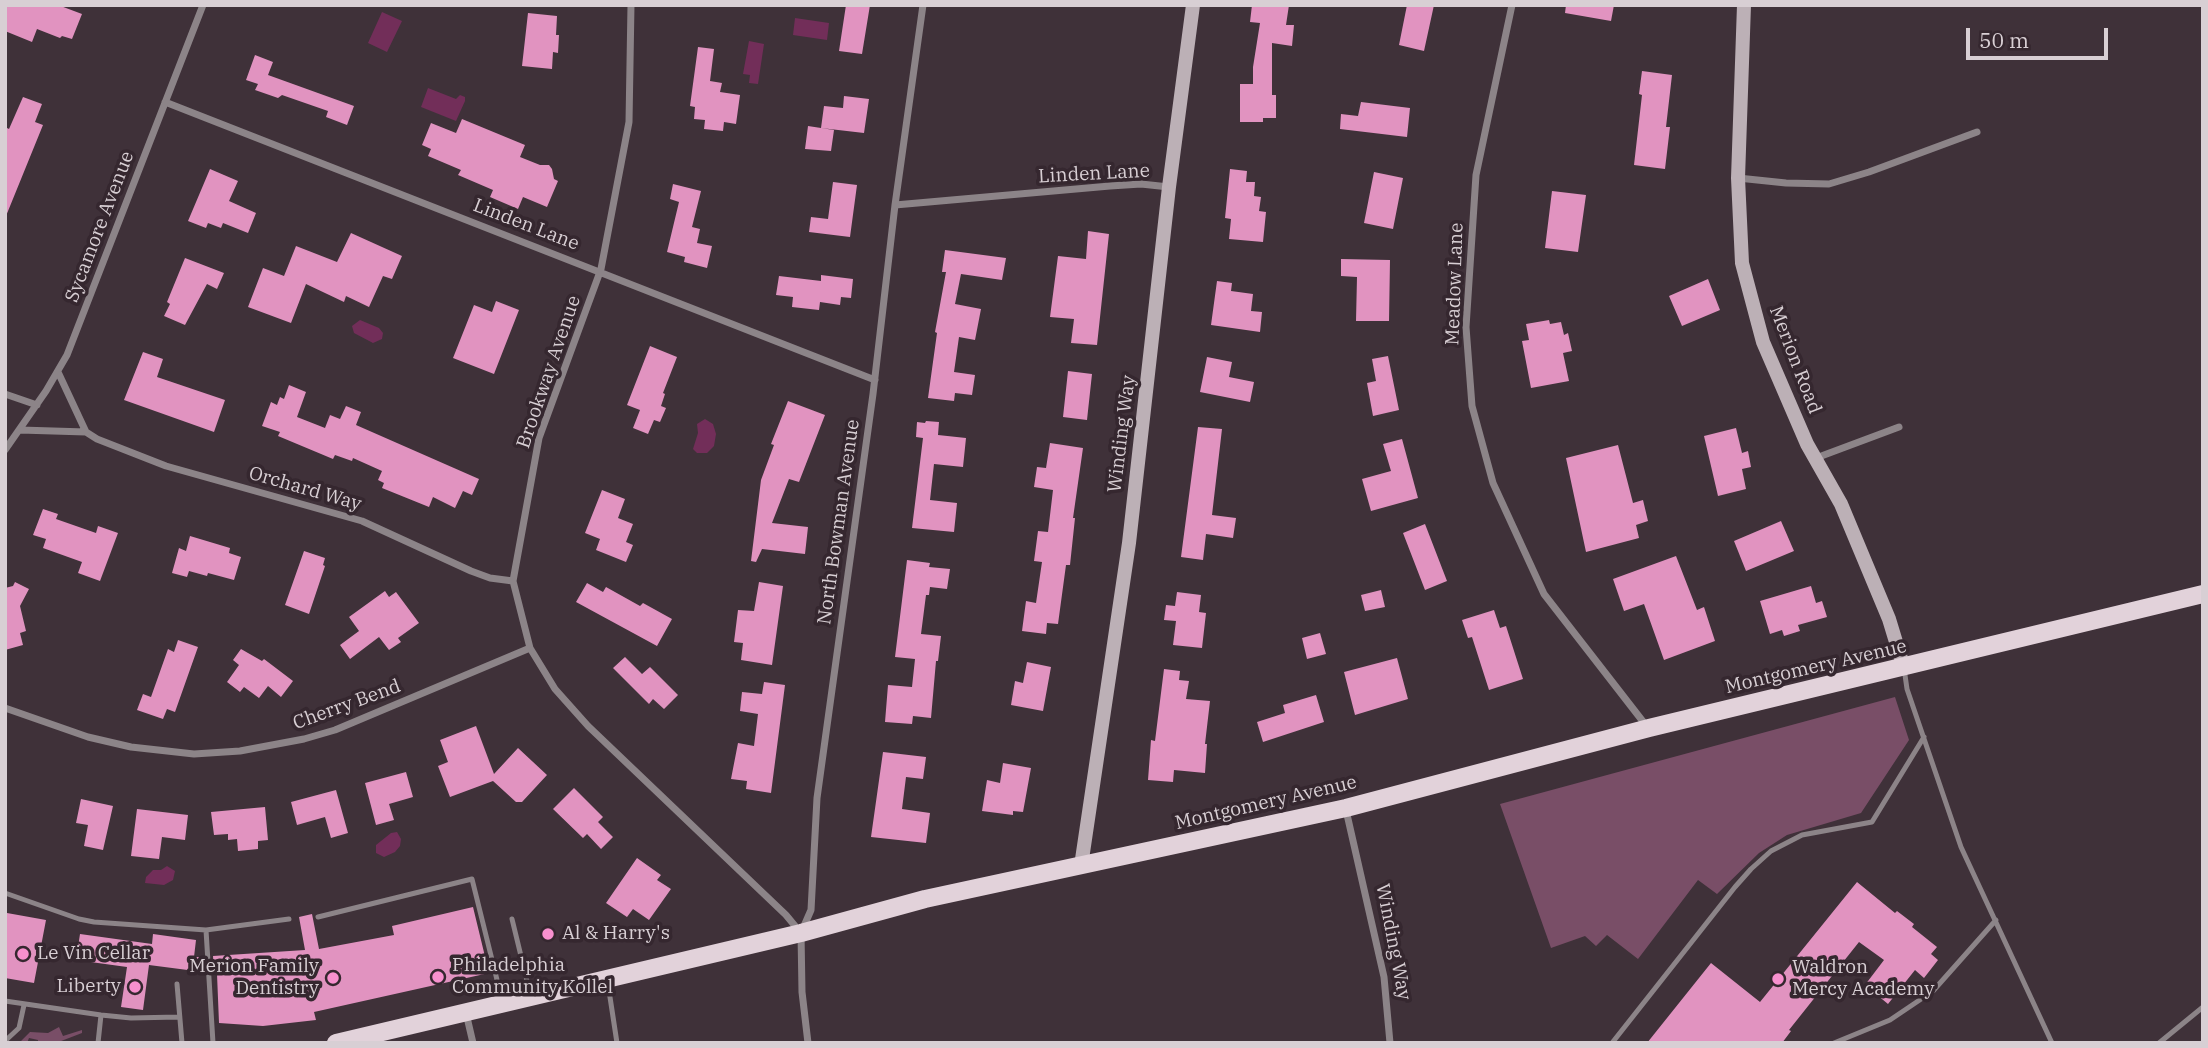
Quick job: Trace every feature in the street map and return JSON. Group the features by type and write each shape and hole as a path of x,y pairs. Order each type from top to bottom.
{"main road":[{"name":"Montgomery Avenue","path":"336,1043 801,933 925,899 1346,808 1649,728 2203,594"}],"street":[{"name":"Sycamore Avenue","path":"5,450 58,372 105,260 203,5"},
{"name":"Brookway Avenue","path":"631,5 629,122 601,271 539,438 513,581 530,648 555,689 588,726 786,915 801,933"},
{"name":"North Bowman Avenue","path":"808,1043 802,992 801,933 811,909 817,798 875,380 895,205 923,5"},
{"name":"Winding Way","path":"1082,866 1129,543 1169,187 1194,5"},
{"name":"Meadow Lane","path":"1513,5 1476,174 1466,327 1472,406 1493,483 1544,594 1649,728"},
{"name":"Merion Road","path":"1744,5 1738,178 1742,263 1763,342 1807,444 1841,504 1898,643 1903,665"},
{"name":"Linden Lane","path":"165,102 875,380"},
{"path":"1738,178 1829,184 1977,132"},
{"name":"Linden Lane","path":"895,205 1110,186 1141,184 1169,187"},
{"path":"58,372 86,432"},
{"path":"5,394 37,405"},
{"path":"1816,458 1899,427"},
{"name":"Orchard Way","path":"20,430 86,432 97,439 166,466 362,521 471,571 490,578 513,581"},
{"name":"Cherry Bend","path":"5,708 88,737 131,747 194,754 240,751 335,730 530,648"},
{"name":"Winding Way","path":"1346,808 1384,977 1390,1043"},
{"path":"464,1043 473,1040 466,1012"}],"lane":[{"path":"1903,665 1908,690 1961,847 2052,1043"},
{"path":"1612,1043 1751,869 1771,851 1802,835 1872,822 1924,737"},
{"path":"318,917 472,879 503,1003"},
{"path":"5,893 94,922 206,930 289,919"},
{"path":"512,919 530,996"},
{"path":"1834,1043 1889,1020 1933,991 1996,920"},
{"path":"206,930 213,1043"},
{"path":"607,977 617,1043"},
{"path":"177,984 182,1043"},
{"path":"5,1001 131,1018 178,1017"},
{"path":"5,1041 19,1028 24,1004"},
{"path":"2159,1043 2203,1007"},
{"path":"98,1043 101,1015"}],"shaded area":[{"path":"382,12 402,21 387,52 368,43"},
{"path":"795,18 829,23 827,40 793,35"},
{"path":"749,41 764,44 758,84 749,83 750,75 743,74"},
{"path":"428,88 456,99 460,95 465,97 456,121 421,107"},
{"path":"360,320 379,328 383,333 382,339 373,343 354,333 352,326"},
{"path":"705,419 713,424 716,434 714,446 707,453 697,453 693,449 698,433 697,424"},
{"path":"1895,697 1909,740 1861,813 1787,835 1759,853 1717,894 1698,880 1638,959 1607,935 1596,946 1585,936 1551,948 1500,804"},
{"path":"397,832 401,839 395,852 384,857 376,853 376,845 391,833"},
{"path":"167,866 175,871 173,880 164,885 145,883 146,877 153,870 161,870"},
{"path":"59,1027 63,1036 82,1030 82,1033 56,1043 38,1043 38,1040 29,1038 27,1043 19,1043 30,1032 48,1033"}],"building":[{"path":"5,5 58,5 82,14 72,39 62,36 60,38 37,29 32,42 5,31"},
{"path":"846,5 870,5 862,54 839,51"},
{"path":"1252,5 1289,5 1286,25 1294,25 1292,46 1272,43 1272,95 1276,95 1276,118 1263,118 1263,122 1240,122 1240,84 1253,84 1260,23 1250,22"},
{"path":"1407,5 1434,5 1424,51 1399,45"},
{"path":"1566,5 1614,5 1611,21 1565,13"},
{"path":"528,13 557,16 558,53 553,52 552,69 522,66"},
{"path":"698,47 714,49 710,81 722,83 720,92 740,95 736,124 724,122 723,131 704,129 705,120 694,119 695,107 690,106"},
{"path":"255,55 273,62 268,75 354,106 347,125 326,117 328,111 282,95 278,98 255,90 258,84 246,80"},
{"path":"1642,71 1672,75 1666,127 1670,127 1665,169 1634,165"},
{"path":"844,96 869,99 864,133 821,128 824,106 843,108"},
{"path":"23,97 42,104 35,122 43,125 6,216 5,127 9,129"},
{"path":"1361,102 1410,108 1407,137 1340,129 1341,114 1358,116"},
{"path":"462,119 525,145 520,157 540,165 549,165 554,179 558,181 547,207 523,197 518,209 490,197 493,190 458,175 461,170 428,156 431,149 422,145 431,123 456,133"},
{"path":"808,126 834,130 831,151 805,149"},
{"path":"210,169 238,181 229,201 256,213 248,233 223,223 221,228 208,223 206,228 188,221"},
{"path":"1230,169 1247,171 1246,182 1255,182 1254,196 1261,197 1259,211 1266,212 1263,242 1229,239 1231,219 1225,218"},
{"path":"1374,172 1403,178 1393,229 1364,223"},
{"path":"833,182 857,185 850,237 809,232 811,217 828,219"},
{"path":"673,184 701,191 692,227 700,229 697,243 712,246 707,268 684,262 685,257 667,252 679,202 670,199"},
{"path":"1552,191 1586,195 1578,252 1545,248"},
{"path":"1088,231 1109,234 1097,345 1071,343 1074,319 1050,317 1058,256 1086,259"},
{"path":"351,233 402,256 392,279 383,276 369,307 346,296 344,302 306,284 291,323 248,307 263,268 284,276 296,246 337,262"},
{"path":"945,250 1006,258 1002,280 961,274 955,304 981,309 975,340 959,337 954,372 975,375 972,395 955,393 954,401 928,398 935,332 946,272 942,272"},
{"path":"185,258 224,273 217,289 207,284 185,325 164,316"},
{"path":"1341,259 1390,260 1389,321 1356,321 1357,277 1341,276"},
{"path":"821,275 853,279 851,298 841,297 840,305 820,302 819,310 792,307 793,297 776,295 779,276 821,281"},
{"path":"1708,279 1720,310 1682,326 1669,296"},
{"path":"1217,281 1232,283 1231,291 1253,294 1251,311 1262,312 1260,332 1211,325"},
{"path":"496,301 519,310 494,374 453,358 474,305 492,312"},
{"path":"1549,320 1550,324 1561,322 1564,335 1568,333 1572,351 1563,353 1569,381 1531,388 1522,341 1529,340 1526,324"},
{"path":"650,346 677,357 663,393 665,394 661,406 666,408 660,422 654,420 648,434 633,428 640,410 627,405"},
{"path":"143,352 163,359 157,377 225,400 214,432 124,400"},
{"path":"1388,356 1399,410 1373,416 1367,383 1376,381 1372,359"},
{"path":"1207,357 1232,362 1229,377 1254,382 1250,402 1200,392"},
{"path":"1068,371 1092,374 1087,420 1063,417"},
{"path":"289,385 306,392 297,417 325,428 330,415 340,419 346,406 361,412 356,425 479,479 472,495 463,491 455,508 433,497 429,507 382,488 384,483 378,480 382,471 353,458 352,461 335,455 333,459 278,436 280,432 262,426 271,402 277,405 280,397 284,399"},
{"path":"788,401 825,415 799,482 789,479 772,523 808,527 805,554 762,549 756,562 751,561 761,480 774,445 771,444"},
{"path":"917,422 939,422 938,435 966,438 963,467 934,464 930,500 957,503 954,532 912,528 923,438 916,437"},
{"path":"1198,427 1222,429 1212,515 1236,518 1233,538 1206,534 1203,560 1181,557"},
{"path":"1736,428 1742,453 1748,451 1751,467 1742,469 1746,489 1718,496 1704,436"},
{"path":"1402,439 1418,498 1371,511 1362,479 1391,471 1383,444"},
{"path":"1050,443 1083,448 1073,518 1070,565 1066,565 1058,624 1047,623 1046,634 1022,631 1026,601 1036,603 1042,562 1034,561 1038,531 1048,532 1053,490 1034,487 1037,467 1046,468"},
{"path":"1618,445 1633,503 1643,500 1648,521 1636,525 1639,538 1586,552 1566,458"},
{"path":"602,490 625,499 618,518 633,524 626,542 633,545 626,562 596,550 600,539 585,533"},
{"path":"43,509 58,514 56,519 96,533 98,526 118,533 100,581 78,573 82,562 43,548 46,539 33,535"},
{"path":"1781,521 1794,551 1746,571 1734,541"},
{"path":"1425,524 1447,581 1425,590 1403,533"},
{"path":"190,536 230,548 229,553 241,557 234,580 208,573 207,576 189,571 187,577 172,573 179,548 186,551"},
{"path":"304,551 325,558 325,566 309,614 285,605"},
{"path":"1676,556 1697,610 1704,607 1715,641 1664,660 1644,604 1624,611 1613,579"},
{"path":"907,560 930,563 929,567 950,569 947,589 930,587 929,595 926,595 921,634 941,636 931,718 913,716 912,724 885,722 888,685 912,687 915,659 895,657"},
{"path":"15,582 29,589 20,606 26,631 20,633 23,645 5,650 5,588 13,586"},
{"path":"759,582 783,586 772,665 741,660 743,643 734,642 738,610 754,611"},
{"path":"587,583 603,592 606,587 640,606 643,603 672,619 657,646 576,602"},
{"path":"1811,586 1816,603 1822,601 1827,617 1798,625 1800,631 1784,636 1782,630 1770,634 1760,601"},
{"path":"1381,590 1385,607 1365,611 1361,595"},
{"path":"385,591 389,597 396,592 419,623 398,638 401,642 389,650 379,637 350,659 340,645 359,631 349,617"},
{"path":"1177,592 1201,595 1199,612 1206,613 1202,648 1173,645 1176,621 1164,620 1166,605 1175,606"},
{"path":"1494,610 1500,628 1506,626 1523,679 1489,690 1472,637 1468,638 1462,620"},
{"path":"1320,633 1326,654 1307,659 1302,638"},
{"path":"178,640 198,647 175,712 167,709 163,719 137,710 143,694 151,697 168,649 174,652"},
{"path":"241,649 262,661 264,659 293,681 281,697 268,686 259,698 244,687 240,692 227,682 239,665 233,660"},
{"path":"625,657 642,674 650,667 678,695 664,709 653,699 649,704 613,668"},
{"path":"1397,658 1408,699 1355,715 1344,672"},
{"path":"1027,662 1051,667 1043,711 1011,705 1015,681 1023,683"},
{"path":"1164,669 1180,671 1179,680 1189,681 1186,699 1210,701 1205,773 1174,770 1173,782 1148,780 1151,740 1155,741"},
{"path":"764,682 785,685 771,793 746,789 747,781 731,779 738,743 754,746 758,714 740,711 742,692 762,694"},
{"path":"1316,695 1324,722 1263,742 1257,722 1285,713 1283,705"},
{"path":"476,726 494,774 518,748 547,775 522,802 516,802 493,781 450,797 438,766 448,762 440,740"},
{"path":"883,752 926,757 923,779 906,777 902,809 930,813 926,843 871,837"},
{"path":"1003,763 1031,768 1023,812 1013,811 1013,815 982,811 987,780 1000,783"},
{"path":"406,772 413,797 389,804 394,820 376,825 365,783"},
{"path":"574,788 603,817 598,822 613,837 601,849 587,834 583,838 553,809"},
{"path":"336,790 348,833 331,838 325,817 297,825 291,802"},
{"path":"81,799 113,806 103,850 84,846 88,825 76,823"},
{"path":"265,807 268,840 258,841 258,849 238,851 237,839 228,840 228,834 214,835 211,812"},
{"path":"137,809 188,815 185,840 162,837 159,859 131,856"},
{"path":"637,858 661,875 657,880 671,889 649,920 633,909 627,917 606,903"},
{"name":"Waldron Mercy Academy","path":"1857,882 1895,913 1897,911 1914,924 1912,927 1937,947 1931,954 1938,960 1924,978 1915,970 1888,1004 1865,985 1884,960 1859,942 1789,1030 1791,1031 1782,1043 1647,1043 1711,963 1760,1002"},
{"path":"473,907 489,973 314,1012 316,1020 263,1026 219,1023 217,974 214,974 213,956 305,950 299,917 312,914 319,949 394,935 392,926"},
{"path":"7,913 46,920 34,983 5,978"},
{"path":"80,934 152,944 153,934 196,940 194,957 202,957 203,972 149,965 143,1010 121,1007 127,967 76,960"}],"place":[{"name":"Al & Harry's","path":"548,934"},
{"name":"Le Vin Cellar","path":"23,954"},
{"name":"Philadelphia Community Kollel","path":"438,977"},
{"name":"Merion Family Dentistry","path":"333,978"},
{"name":"Waldron Mercy Academy","path":"1778,979"},
{"name":"Liberty","path":"135,987"}]}
